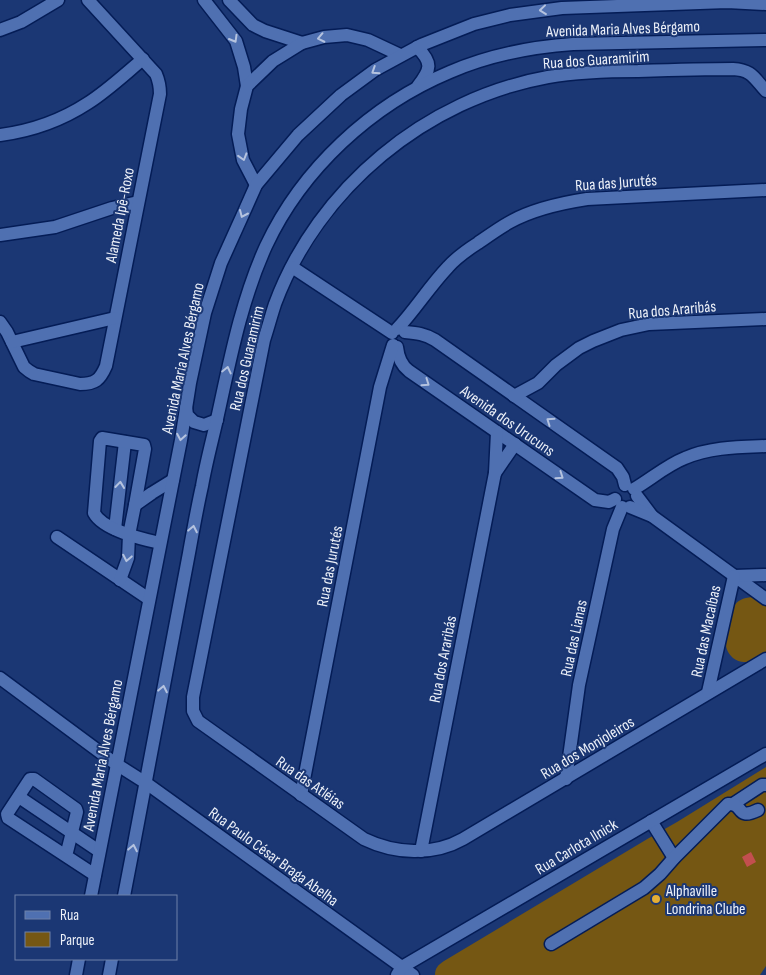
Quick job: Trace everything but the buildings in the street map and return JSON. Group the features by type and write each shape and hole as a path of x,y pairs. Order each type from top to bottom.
{"street":[{"path":"0,30 21,22 58,0"},
{"name":"Alameda Ipê-Roxo","path":"12,342 24,367 34,374 80,384 92,383 101,376 106,366 160,94 160,84 158,78 143,59 88,0"},
{"path":"204,0 236,41 244,67 246,86 238,134 242,160 256,185"},
{"path":"229,0 253,25 302,43"},
{"name":"Avenida Maria Alves Bérgamo","path":"91,895 205,313 221,263 256,185 298,135 341,95 368,75 417,46 474,24 510,15 562,8 728,2 766,4"},
{"path":"246,86 273,61 302,43 324,37 346,35 368,40 400,55"},
{"name":"Avenida Maria Alves Bérgamo","path":"124,895 201,486 242,311 256,271 277,224 300,191 334,150 364,122 416,88 450,71 483,60 546,46 591,43 766,40"},
{"path":"416,88 427,74 428,67 427,59 417,46"},
{"path":"0,135 39,126 76,110 103,92 143,59"},
{"name":"Rua dos Guaramirim","path":"194,714 192,706 193,697 262,348 274,305 292,267 307,240 335,202 380,156 417,129 474,99 527,81 572,74 616,71 740,69 754,77 766,91"},
{"name":"Rua das Jurutés","path":"301,795 380,387 397,337 410,314 425,294 450,265 465,252 511,221 532,212 587,199 766,190"},
{"path":"0,235 55,227 112,208 138,202"},
{"name":"Avenida dos Urucuns","path":"292,267 397,337 418,333 435,340 616,468 652,516"},
{"path":"0,322 8,332 12,342 115,318"},
{"name":"Rua dos Araribás","path":"514,396 538,383 556,365 579,348 621,330 649,324 766,319"},
{"name":"Avenida dos Urucuns","path":"397,337 400,360 407,370 595,500 622,504 652,516 766,599"},
{"name":"Rua dos Araribás","path":"530,406 538,383"},
{"path":"186,404 187,415 194,422 204,425 217,420"},
{"name":"Rua dos Araribás","path":"421,851 495,473 496,432"},
{"path":"120,580 128,558 129,535 145,449 144,445 102,438 100,441 94,513 103,523 115,529 129,535 160,543"},
{"path":"115,529 125,442"},
{"name":"Rua dos Araribás","path":"495,473 515,444"},
{"path":"632,490 635,503 622,504 616,492 618,488 632,490 684,458 725,448 766,446"},
{"path":"136,505 152,492 173,480"},
{"name":"Rua das Lianas","path":"566,779 579,685 613,529 622,504"},
{"path":"56,537 149,599"},
{"path":"734,576 766,575"},
{"name":"Rua das Macaíbas","path":"708,692 734,576"},
{"name":"Rua dos Monjoleiros","path":"421,851 439,849 459,842 766,659"},
{"name":"Rua Paulo César Braga Abelha","path":"0,678 404,972"},
{"name":"Rua das Atléias","path":"194,714 198,721 370,842 397,850 421,851"},
{"name":"Rua Carlota Ilnick","path":"404,972 651,821 766,754"},
{"path":"66,856 73,833 76,809 34,779 30,779 7,814 8,818 66,856 95,875"},
{"path":"551,944 644,888 728,804 733,804 762,785 766,785"},
{"path":"19,797 100,850"},
{"path":"733,804 745,814 751,814 758,810"},
{"path":"651,821 674,858"},
{"path":"76,975 79,960"},
{"path":"109,975 112,960"}],"green space":[{"path":"752,597 766,606 766,653 750,661 741,662 733,658 727,650 727,630 736,603"},
{"name":"Alphaville Londrina Clube","path":"766,767 766,966 760,975 435,975 437,967 444,961"}],"shaded area":[{"path":"751,852 756,862 747,867 742,857"}],"place":[{"name":"Alphaville Londrina Clube","path":"656,899"}]}
